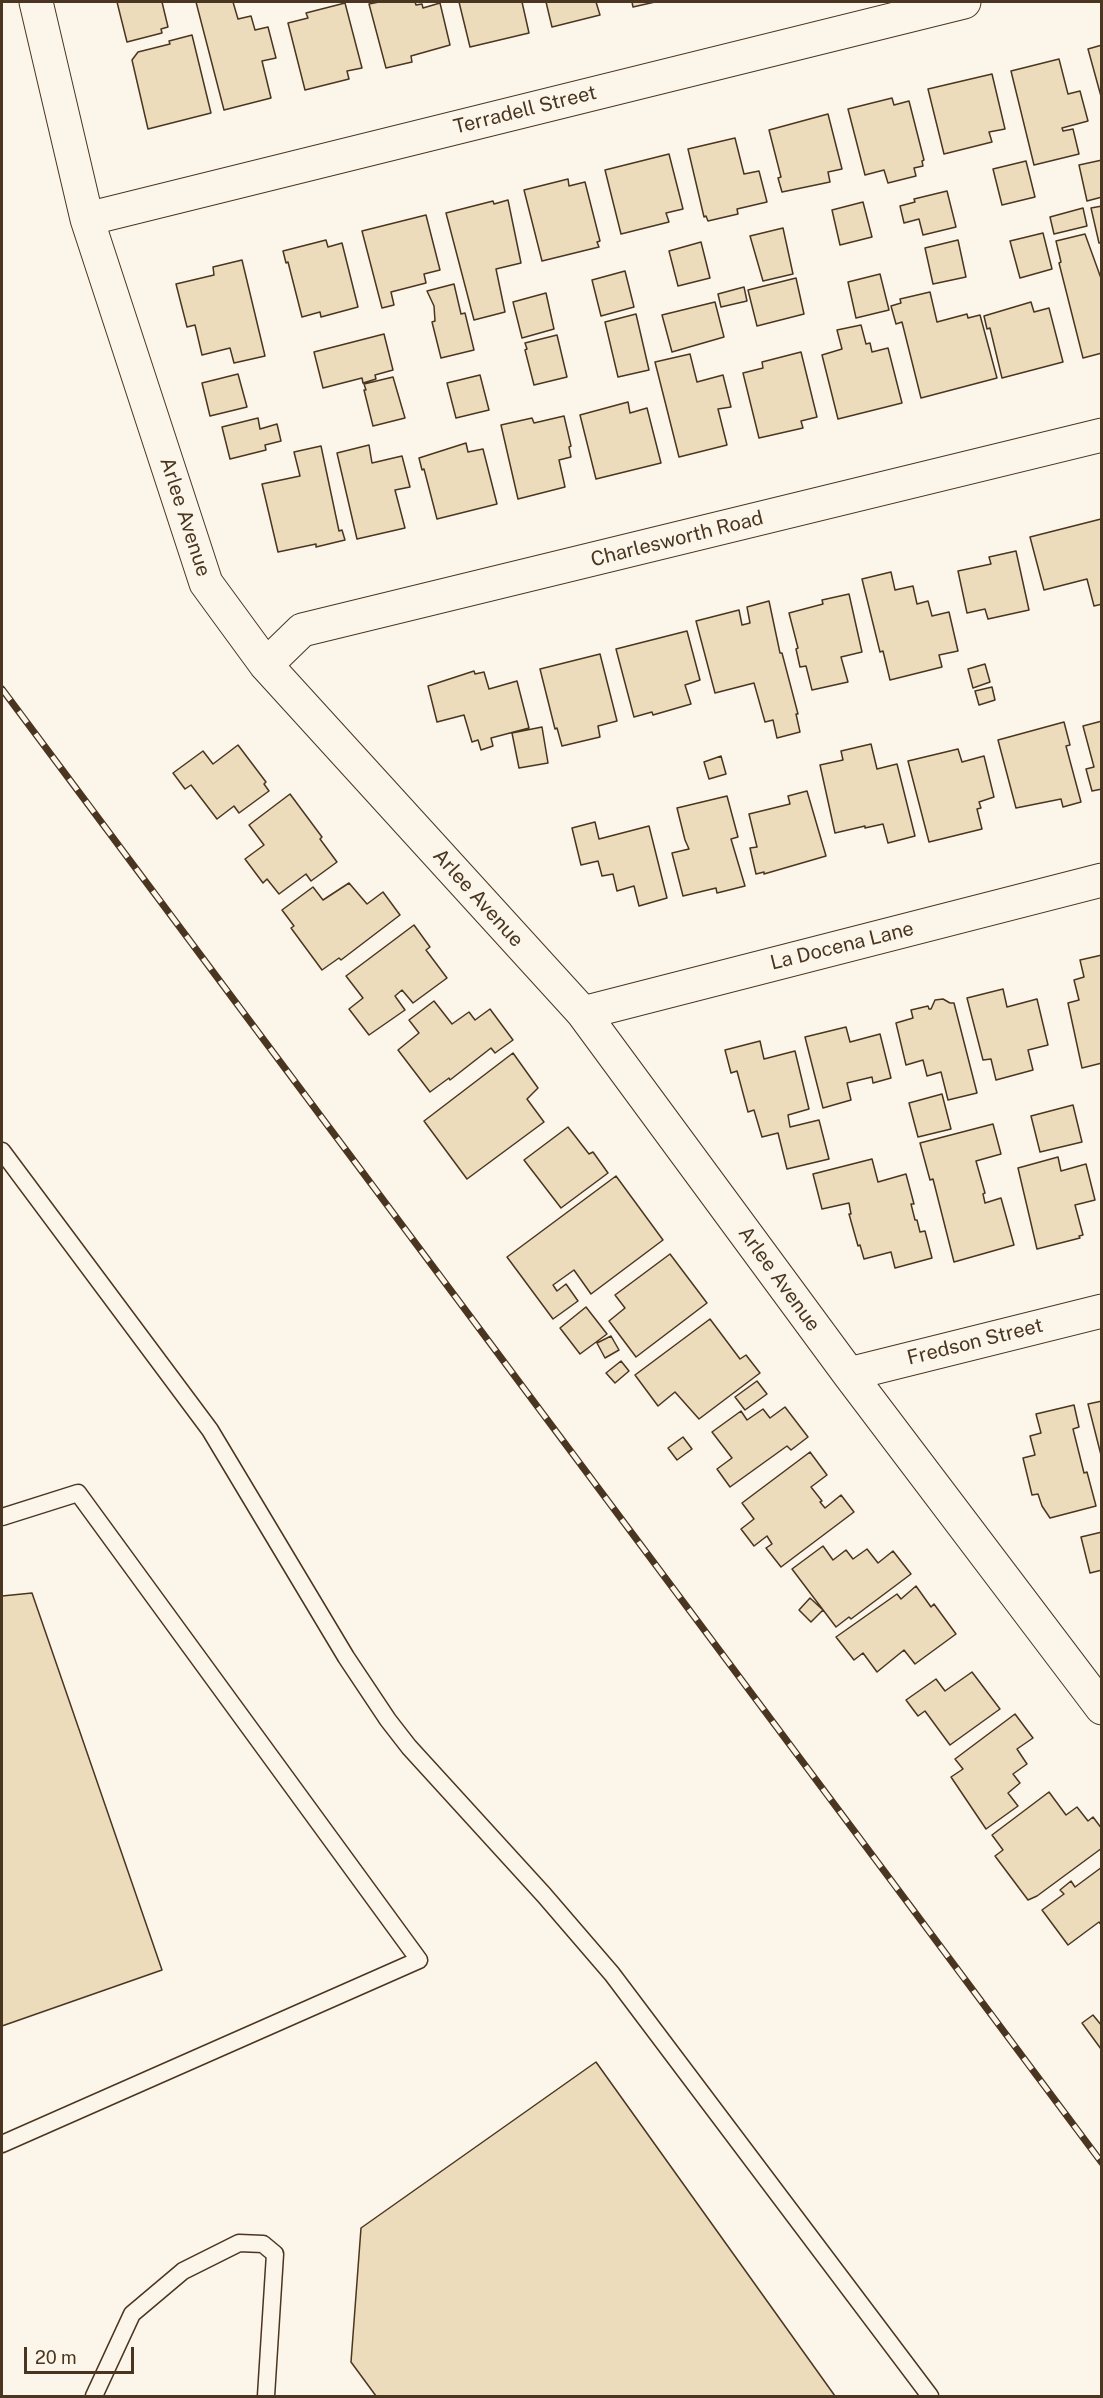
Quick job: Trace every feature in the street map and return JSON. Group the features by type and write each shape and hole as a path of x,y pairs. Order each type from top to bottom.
{"street":[{"name":"Arlee Avenue","path":"36,2 87,219 206,583 266,665 583,1013 849,1374 1101,1708"},
{"name":"Terradell Street","path":"87,219 964,2"},
{"name":"Charlesworth Road","path":"266,665 302,630 1101,435"},
{"name":"La Docena Lane","path":"583,1013 1101,880"},
{"name":"Fredson Street","path":"849,1374 1101,1311"}],"lane":[{"path":"2,1151 210,1430 346,1657 388,1720 612,1974 930,2397"},
{"path":"2,1517 78,1493 419,1960 2,2144"},
{"path":"94,2397 132,2314 183,2271 239,2243 263,2244 274,2254 266,2397"}],"building":[{"path":"117,2 162,2 168,27 161,29 162,33 127,42"},
{"path":"196,2 233,2 238,19 251,16 255,30 268,27 276,58 262,61 271,98 224,110"},
{"path":"415,2 416,5 422,4 423,8 440,3 450,45 411,56 412,62 386,68 369,4"},
{"path":"459,2 522,2 529,33 470,47"},
{"path":"546,2 596,2 600,15 552,27"},
{"path":"632,2 655,2 633,7"},
{"path":"345,3 362,68 347,71 349,79 305,90 288,23 308,18 306,13"},
{"path":"192,35 211,113 148,129 132,60 138,52 170,44 169,41"},
{"path":"1102,45 1102,100 1088,49"},
{"path":"1059,59 1068,94 1080,91 1088,121 1062,128 1063,131 1073,129 1079,154 1034,165 1011,71"},
{"path":"992,74 1005,129 989,132 992,142 944,154 928,89"},
{"path":"892,98 894,105 909,101 924,160 922,161 923,166 914,168 916,176 888,183 884,170 865,175 848,109"},
{"path":"828,114 842,169 828,172 830,182 782,192 778,178 781,177 769,130"},
{"path":"735,138 744,174 759,171 767,202 737,209 738,214 708,221 706,216 704,217 688,149"},
{"path":"669,154 683,209 666,213 669,222 621,234 605,170"},
{"path":"1102,160 1102,197 1087,201 1079,165"},
{"path":"1026,161 1035,197 1002,205 993,169"},
{"path":"568,179 569,186 585,182 600,241 597,242 599,247 542,261 524,190"},
{"path":"947,191 956,227 923,235 919,219 904,223 900,206 915,202 914,199"},
{"path":"508,200 521,263 496,269 505,312 474,320 446,213 493,201 494,204"},
{"path":"863,202 872,237 840,245 832,210"},
{"path":"1102,206 1102,243 1099,243 1091,208"},
{"path":"1083,208 1087,226 1054,234 1050,217"},
{"path":"426,215 440,270 424,274 426,283 391,292 394,305 382,308 362,231"},
{"path":"783,228 793,274 763,281 750,236"},
{"path":"1043,233 1052,269 1020,278 1010,241"},
{"path":"1085,234 1102,281 1102,353 1083,358 1059,263 1061,262 1056,241"},
{"path":"326,240 328,247 342,243 358,307 321,317 320,312 302,317 283,251"},
{"path":"958,240 966,277 933,284 925,248"},
{"path":"701,242 710,278 678,286 669,251"},
{"path":"242,260 265,356 234,363 230,348 202,355 195,325 187,327 176,284 214,275 213,267"},
{"path":"625,271 634,307 601,316 592,280"},
{"path":"880,274 889,310 856,318 848,282"},
{"path":"796,278 804,314 757,326 748,290"},
{"path":"454,284 461,314 465,313 474,350 441,358 432,322 435,321 434,306 427,291"},
{"path":"744,287 747,301 721,307 718,294"},
{"path":"930,292 937,322 967,314 968,318 980,315 997,378 921,398 902,322 896,324 891,306 901,303 900,299"},
{"path":"546,293 554,329 522,338 513,302"},
{"path":"715,302 724,337 672,352 662,315"},
{"path":"1031,302 1034,312 1049,308 1063,362 1002,378 990,328 987,329 984,316"},
{"path":"636,314 649,370 618,377 605,322"},
{"path":"861,325 866,344 870,343 872,352 888,348 902,403 838,419 822,355 842,349 837,330"},
{"path":"384,334 393,370 375,375 376,379 363,383 362,378 323,388 314,352"},
{"path":"557,335 567,377 534,385 525,343"},
{"path":"801,352 817,417 801,421 803,428 759,438 743,373 763,368 762,362"},
{"path":"690,354 697,382 723,375 731,407 718,409 727,445 679,457 655,362"},
{"path":"238,374 247,407 210,416 202,383"},
{"path":"480,375 489,410 456,418 447,383"},
{"path":"393,377 405,418 373,426 364,384"},
{"path":"628,402 630,413 647,408 661,463 596,479 580,415"},
{"path":"564,416 571,446 569,447 571,457 559,460 565,487 518,499 501,425 532,418 534,423"},
{"path":"258,418 260,429 277,424 281,441 265,445 266,450 230,459 222,427"},
{"path":"466,443 468,452 483,449 497,504 437,519 419,458"},
{"path":"369,445 372,463 402,456 410,487 395,490 405,528 357,539 337,453"},
{"path":"321,446 339,531 342,530 345,540 278,552 262,484 300,476 294,452"},
{"path":"1101,519 1102,604 1094,606 1087,579 1044,590 1030,537"},
{"path":"1016,551 1029,610 988,619 985,609 967,613 958,571 991,564 989,557"},
{"path":"891,572 895,590 913,586 917,604 928,601 932,616 949,612 958,651 939,655 942,667 890,680 883,651 880,652 862,579"},
{"path":"849,594 862,652 841,657 848,682 812,690 806,666 800,667 796,649 798,648 789,613 823,604 822,600"},
{"path":"769,601 780,653 782,653 798,714 796,714 800,732 777,738 773,720 765,722 754,683 715,693 696,621 739,610 742,625 750,623 747,607"},
{"path":"687,631 700,680 685,685 691,704 653,715 652,712 634,717 616,649"},
{"path":"600,654 617,721 598,726 600,737 562,746 557,728 555,729 540,669"},
{"path":"985,664 990,682 973,688 968,669"},
{"path":"474,671 475,674 484,672 489,689 517,681 529,728 491,738 493,746 481,750 478,740 472,742 464,715 437,722 428,686"},
{"path":"992,687 995,700 979,705 975,691"},
{"path":"1102,721 1102,789 1092,791 1086,769 1094,767 1083,726"},
{"path":"1064,722 1070,745 1066,746 1081,802 1063,807 1061,799 1016,808 998,740"},
{"path":"542,727 548,763 519,768 512,733"},
{"path":"871,744 877,769 897,764 915,836 888,843 883,824 835,833 820,765 843,760 841,751"},
{"path":"238,745 266,782 264,784 269,791 239,813 234,806 217,819 191,785 185,789 173,773 203,751 213,764"},
{"path":"958,749 962,762 984,756 994,797 979,802 981,808 977,809 982,829 929,842 908,761"},
{"path":"721,756 726,774 709,779 704,762"},
{"path":"807,791 826,856 764,874 764,872 756,874 750,848 757,847 749,814 790,804 788,796"},
{"path":"290,794 322,837 320,839 337,862 311,881 306,874 279,894 267,879 263,883 245,859 264,845 249,825"},
{"path":"727,796 738,837 731,839 745,886 717,893 716,888 683,896 672,853 689,849 677,808"},
{"path":"595,822 599,839 649,826 667,898 639,906 634,886 617,891 613,874 602,876 598,861 581,865 572,828"},
{"path":"349,883 367,904 383,892 400,915 341,960 339,958 322,970 291,928 294,926 282,910 313,887 323,900"},
{"path":"414,925 430,947 426,950 447,978 413,1003 402,990 395,996 405,1010 369,1035 349,1009 363,998 346,976"},
{"path":"1102,955 1102,1063 1082,1068 1068,1003 1079,1000 1074,980 1084,977 1080,960"},
{"path":"1003,989 1007,1007 1037,999 1048,1045 1028,1050 1033,1070 996,1080 991,1059 983,1060 967,998"},
{"path":"943,999 954,1003 977,1093 948,1100 941,1072 927,1076 923,1060 906,1065 896,1023 913,1018 911,1010 928,1006 931,1009 935,1000"},
{"path":"434,1001 452,1024 469,1012 475,1020 490,1009 513,1040 495,1053 491,1048 450,1080 449,1078 430,1092 398,1050 419,1033 409,1020"},
{"path":"846,1027 850,1042 880,1034 891,1078 873,1083 872,1077 847,1083 851,1100 823,1108 805,1037"},
{"path":"760,1041 764,1059 795,1051 809,1109 788,1115 790,1127 819,1120 829,1159 787,1169 778,1133 762,1137 754,1110 748,1112 737,1071 731,1073 725,1050"},
{"path":"513,1053 538,1088 527,1099 544,1122 467,1179 424,1121"},
{"path":"942,1094 951,1129 918,1137 909,1103"},
{"path":"1073,1105 1082,1142 1040,1152 1031,1116"},
{"path":"993,1124 1001,1154 976,1161 985,1193 983,1194 985,1203 1001,1198 1014,1245 954,1262 933,1179 930,1180 920,1143"},
{"path":"568,1127 589,1154 593,1152 608,1173 561,1208 524,1160"},
{"path":"1058,1157 1061,1171 1086,1164 1095,1200 1075,1205 1083,1235 1079,1236 1080,1238 1037,1249 1018,1168"},
{"path":"872,1159 878,1182 906,1174 914,1204 911,1204 915,1220 917,1220 920,1232 925,1231 932,1258 895,1268 891,1252 864,1259 849,1214 851,1214 849,1203 822,1209 813,1174"},
{"path":"616,1176 663,1240 591,1294 574,1270 553,1285 557,1291 566,1284 578,1301 553,1319 507,1257"},
{"path":"670,1254 707,1303 636,1357 609,1321 625,1308 615,1295"},
{"path":"586,1307 607,1334 580,1354 560,1328"},
{"path":"710,1319 740,1359 746,1355 760,1373 699,1419 675,1392 658,1406 635,1375"},
{"path":"611,1336 619,1350 605,1358 597,1343"},
{"path":"621,1361 629,1371 615,1383 606,1373"},
{"path":"757,1381 767,1394 745,1410 735,1397"},
{"path":"1102,1401 1102,1459 1088,1404"},
{"path":"1074,1405 1079,1427 1073,1429 1084,1473 1087,1472 1096,1506 1050,1518 1038,1494 1032,1495 1023,1458 1035,1455 1030,1436 1041,1433 1036,1414"},
{"path":"785,1407 808,1437 791,1450 787,1446 730,1487 717,1469 732,1458 712,1432 741,1411 747,1420 763,1409 770,1418"},
{"path":"683,1437 692,1449 677,1460 668,1448"},
{"path":"810,1452 827,1475 811,1487 822,1501 820,1502 825,1508 841,1495 854,1512 781,1567 766,1548 772,1544 767,1536 754,1546 741,1529 754,1519 742,1503"},
{"path":"1102,1532 1102,1570 1090,1573 1081,1537"},
{"path":"823,1546 833,1560 846,1550 853,1559 867,1549 878,1563 893,1551 911,1574 851,1619 849,1617 836,1627 792,1569"},
{"path":"916,1586 931,1607 934,1604 956,1634 915,1664 904,1650 877,1672 863,1653 854,1660 836,1637 897,1594 901,1599"},
{"path":"32,1593 162,1970 2,2026 2,1596"},
{"path":"810,1598 823,1610 811,1622 799,1610"},
{"path":"972,1672 1000,1709 950,1745 925,1711 918,1716 906,1700 936,1679 945,1691"},
{"path":"1015,1714 1033,1738 1017,1749 1027,1764 1013,1774 1020,1783 1008,1793 1018,1806 986,1829 951,1777 963,1769 955,1759"},
{"path":"1049,1792 1066,1815 1077,1807 1088,1821 1093,1817 1102,1829 1102,1848 1037,1896 1028,1900 995,1856 1003,1850 992,1835"},
{"path":"1102,1867 1102,1926 1099,1922 1068,1945 1042,1910 1064,1894 1060,1890 1071,1881 1075,1887"},
{"path":"1093,2015 1102,2026 1101,2049 1082,2023"},
{"path":"596,2062 835,2396 376,2396 351,2362 361,2228"}],"railway":[{"path":"2,689 1102,2163"}]}
